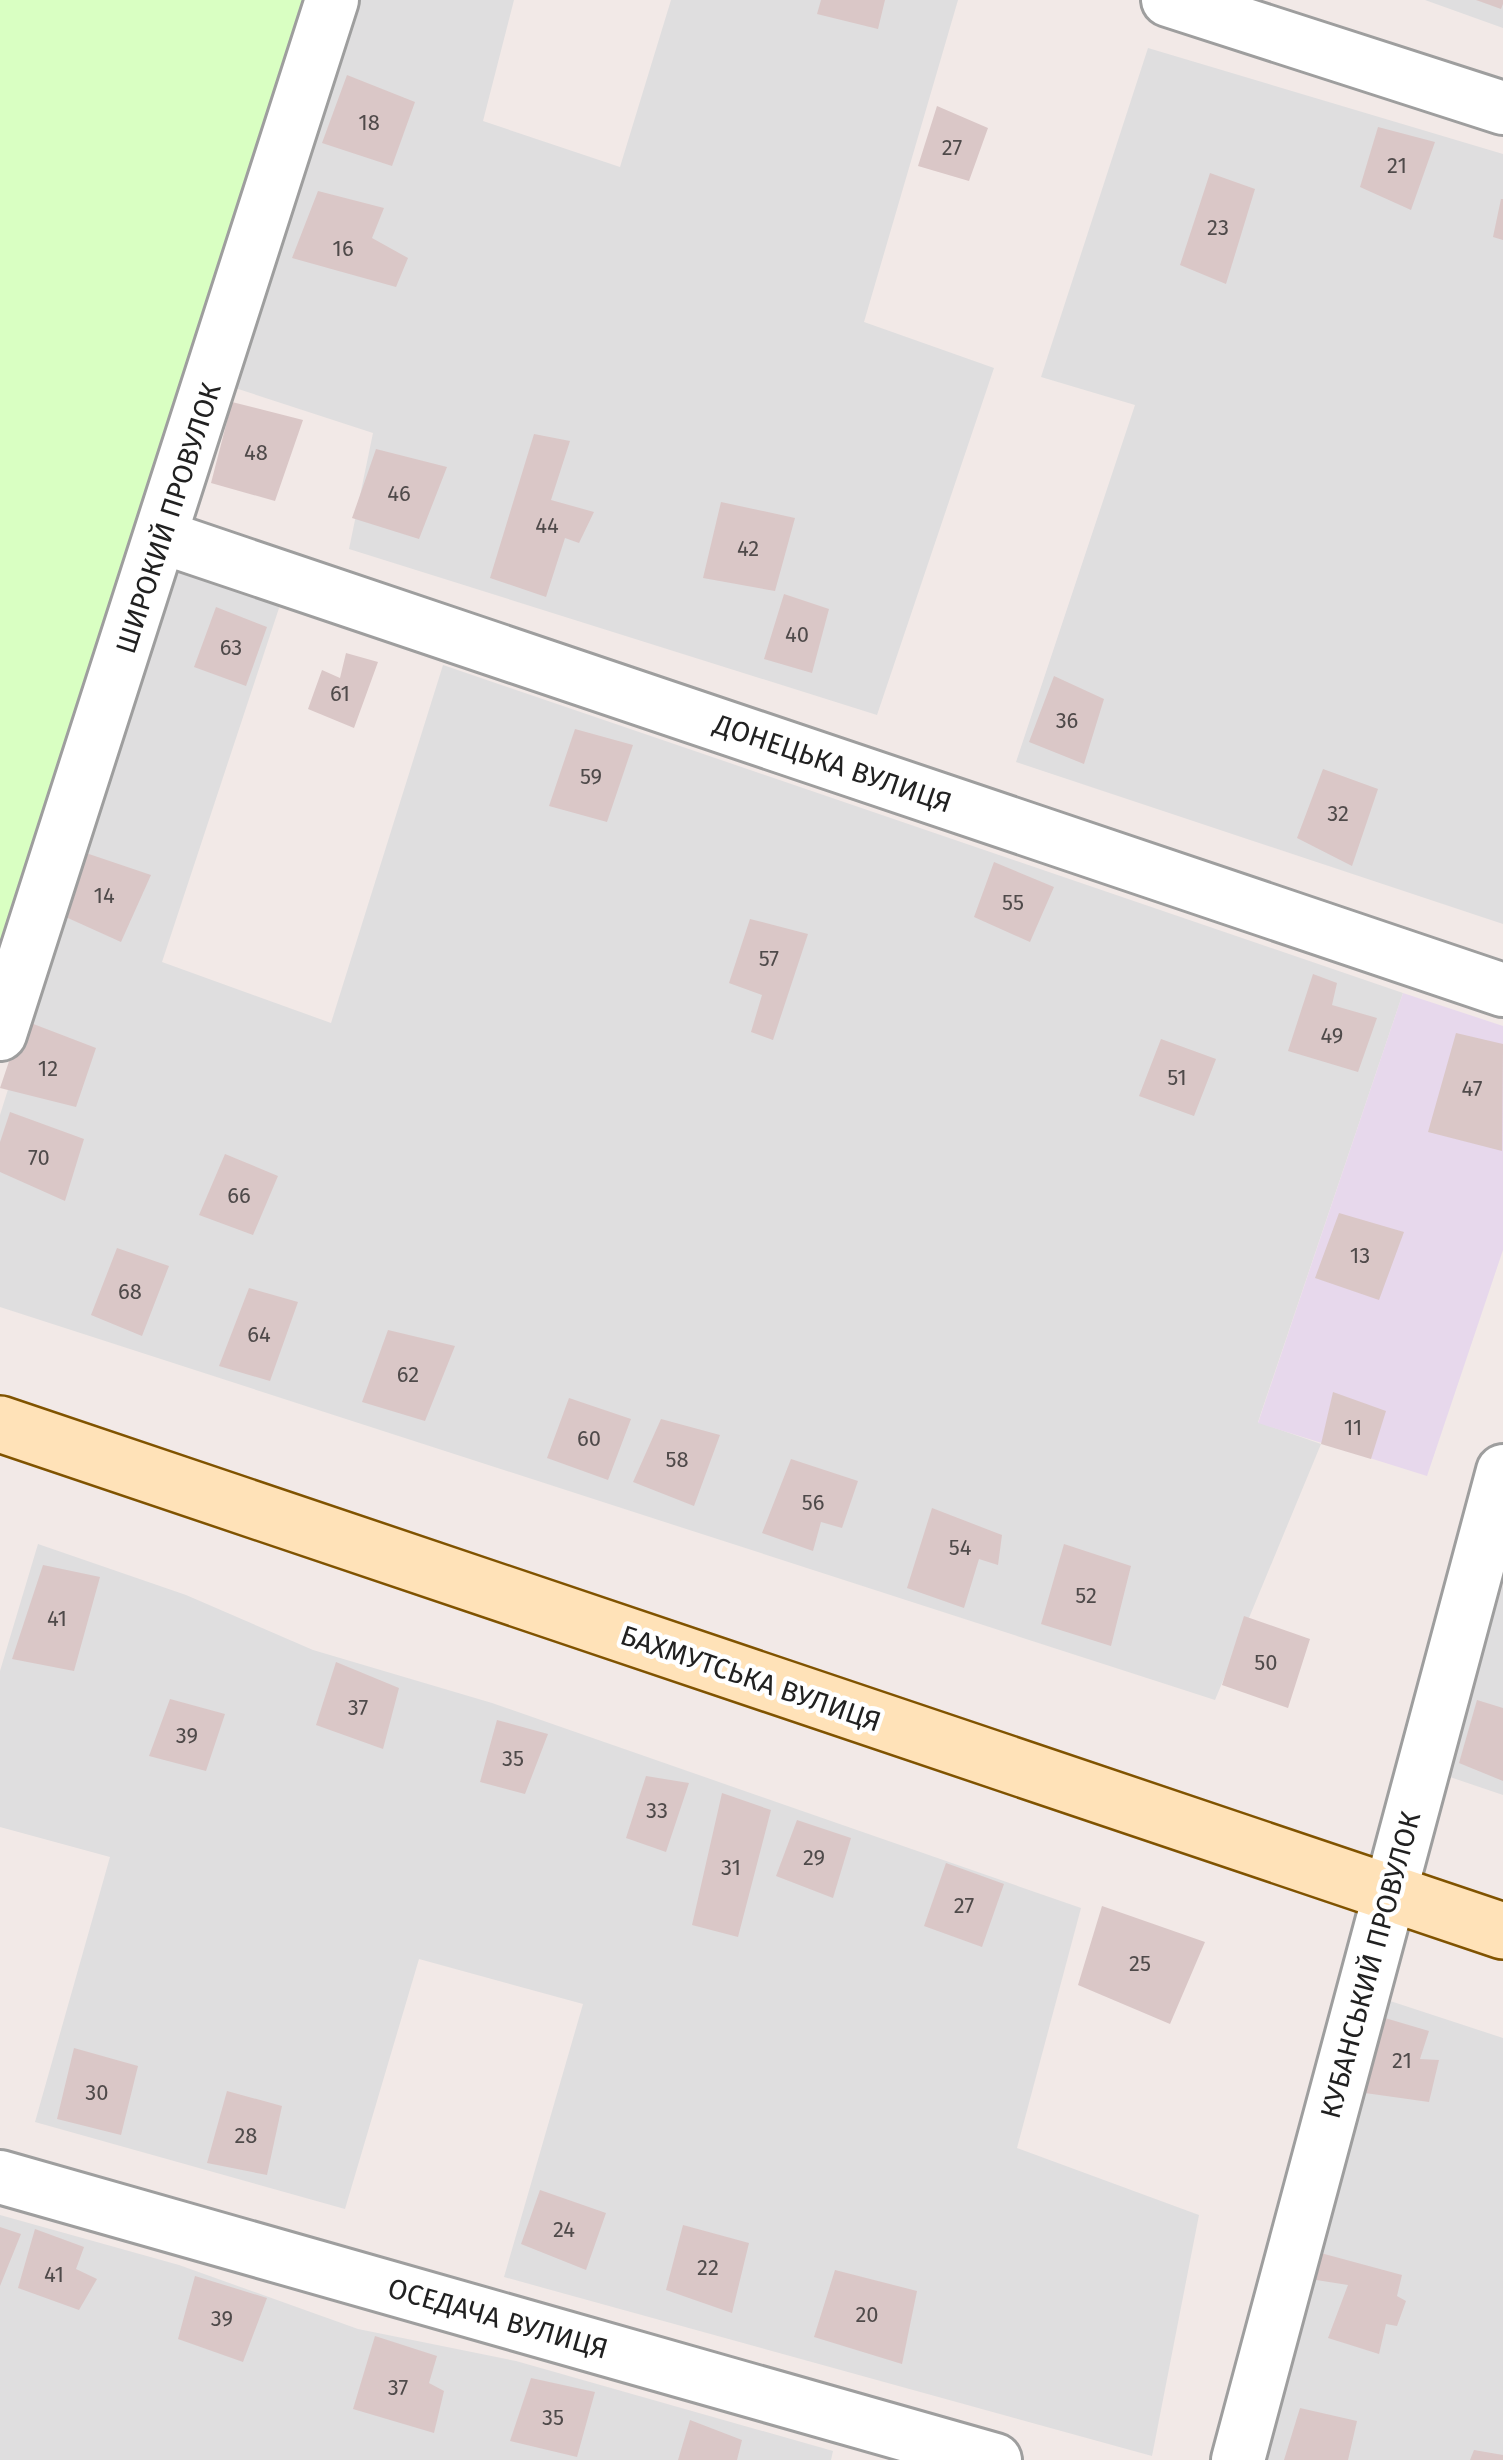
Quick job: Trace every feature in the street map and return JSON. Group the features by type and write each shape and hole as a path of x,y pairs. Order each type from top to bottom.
{"street":[{"name":"ШИРОКИЙ ПРОВУЛОК","path":"0,1034 332,0"},
{"path":"1168,0 1503,108"},
{"name":"ДОНЕЦЬКА ВУЛИЦЯ","path":"162,537 1503,990"},
{"name":"БАХМУТСЬКА ВУЛИЦЯ","path":"0,1424 1503,1931"},
{"name":"КУБАНСЬКИЙ ПРОВУЛОК","path":"1238,2460 1503,1471"},
{"name":"ОСЕДАЧА ВУЛИЦЯ","path":"0,2176 996,2460"}],"shaded area":[{"path":"353,0 514,0 483,121 620,167 671,0 958,0 864,322 994,368 877,715 349,549 373,433 229,386"},
{"path":"1425,0 1503,0 1503,28"},
{"path":"1148,48 1503,154 1503,924 1016,762 1135,405 1041,377"},
{"path":"173,560 281,602 162,962 331,1023 443,665 1403,993 1258,1422 1321,1444 1215,1700 0,1307 0,1115"},
{"path":"1403,993 1503,1026 1503,1250 1427,1476 1258,1423"},
{"path":"38,1544 186,1595 313,1650 492,1703 1081,1908 1017,2148 1199,2215 1152,2456 504,2277 583,2004 419,1959 345,2209 35,2122 110,1857 0,1827 0,1671"},
{"path":"1503,1584 1503,1795 1447,1776"},
{"path":"1381,1998 1503,2038 1503,2460 1262,2460"},
{"path":"0,2215 179,2265 358,2329 516,2361 833,2451 831,2460 0,2460"}],"green space":[{"path":"0,0 312,0 0,953"}],"building":[{"path":"821,0 885,0 878,29 817,14"},
{"path":"1476,0 1503,0 1503,4 1501,9"},
{"path":"347,75 415,102 392,166 322,143"},
{"path":"937,106 988,128 969,181 918,166"},
{"path":"1378,127 1435,142 1411,210 1360,187"},
{"path":"1210,173 1255,189 1226,284 1180,265"},
{"path":"318,191 384,208 372,238 408,258 396,287 292,258"},
{"path":"1503,199 1503,240 1493,237"},
{"path":"232,402 303,420 275,501 211,483"},
{"path":"534,434 570,441 551,500 594,512 579,543 565,538 546,597 490,578"},
{"path":"376,449 447,467 419,539 352,518"},
{"path":"721,502 795,518 775,591 703,578"},
{"path":"784,594 829,609 812,673 764,659"},
{"path":"216,607 267,627 246,686 194,667"},
{"path":"346,653 378,662 354,728 308,709 322,670 340,678"},
{"path":"1054,676 1104,699 1084,764 1029,742"},
{"path":"575,729 633,745 607,822 549,806"},
{"path":"1323,769 1378,789 1352,866 1297,838"},
{"path":"83,852 151,875 121,942 59,914"},
{"path":"994,862 1054,887 1030,942 974,917"},
{"path":"750,919 808,934 773,1040 751,1032 762,995 729,983"},
{"path":"1313,974 1337,983 1332,1005 1377,1018 1358,1072 1288,1051"},
{"path":"23,1020 96,1048 76,1107 0,1088"},
{"path":"1456,1033 1503,1044 1502,1151 1428,1132"},
{"path":"1161,1039 1216,1059 1194,1116 1139,1096"},
{"path":"10,1112 84,1139 65,1201 0,1172 0,1142"},
{"path":"225,1154 278,1176 253,1235 199,1215"},
{"path":"1339,1213 1404,1232 1379,1300 1315,1278"},
{"path":"117,1248 169,1266 142,1336 91,1315"},
{"path":"249,1288 298,1302 270,1381 219,1366"},
{"path":"388,1330 455,1346 425,1421 362,1402"},
{"path":"1333,1392 1386,1411 1371,1459 1321,1444"},
{"path":"569,1398 631,1419 608,1480 547,1458"},
{"path":"661,1419 720,1435 694,1506 633,1482"},
{"path":"791,1459 858,1481 842,1528 821,1522 813,1551 762,1533"},
{"path":"932,1508 1002,1535 998,1565 979,1559 964,1608 907,1588"},
{"path":"1064,1544 1131,1566 1111,1646 1041,1624"},
{"path":"43,1565 100,1577 74,1671 12,1659"},
{"path":"1244,1616 1310,1639 1288,1708 1222,1685"},
{"path":"336,1662 399,1688 383,1749 316,1725"},
{"path":"170,1699 225,1714 206,1771 149,1756"},
{"path":"1477,1700 1503,1708 1503,1781 1459,1763"},
{"path":"497,1720 548,1734 525,1794 480,1782"},
{"path":"646,1776 689,1783 666,1852 626,1838"},
{"path":"722,1793 771,1810 738,1937 692,1925"},
{"path":"797,1820 851,1838 833,1898 776,1876"},
{"path":"946,1863 1004,1884 982,1947 924,1926"},
{"path":"1102,1906 1205,1942 1170,2024 1078,1985"},
{"path":"1385,2018 1429,2031 1420,2059 1439,2060 1429,2102 1365,2093"},
{"path":"74,2048 138,2066 121,2135 57,2119"},
{"path":"227,2091 282,2106 267,2175 207,2163"},
{"path":"540,2190 606,2213 586,2270 521,2244"},
{"path":"683,2225 749,2243 732,2313 666,2290"},
{"path":"0,2227 21,2234 0,2286"},
{"path":"35,2229 84,2247 76,2269 97,2279 79,2310 18,2288"},
{"path":"1317,2252 1402,2275 1397,2296 1406,2301 1397,2326 1386,2324 1379,2354 1328,2338 1348,2285 1310,2279"},
{"path":"835,2270 917,2291 902,2364 814,2337"},
{"path":"195,2276 267,2298 243,2362 178,2339"},
{"path":"375,2336 437,2356 429,2383 444,2391 434,2433 353,2409"},
{"path":"531,2378 595,2392 577,2457 510,2441"},
{"path":"1300,2408 1357,2421 1348,2460 1284,2460"},
{"path":"690,2420 742,2440 737,2460 678,2460"},
{"path":"1474,2450 1503,2455 1503,2460 1470,2460"}]}
